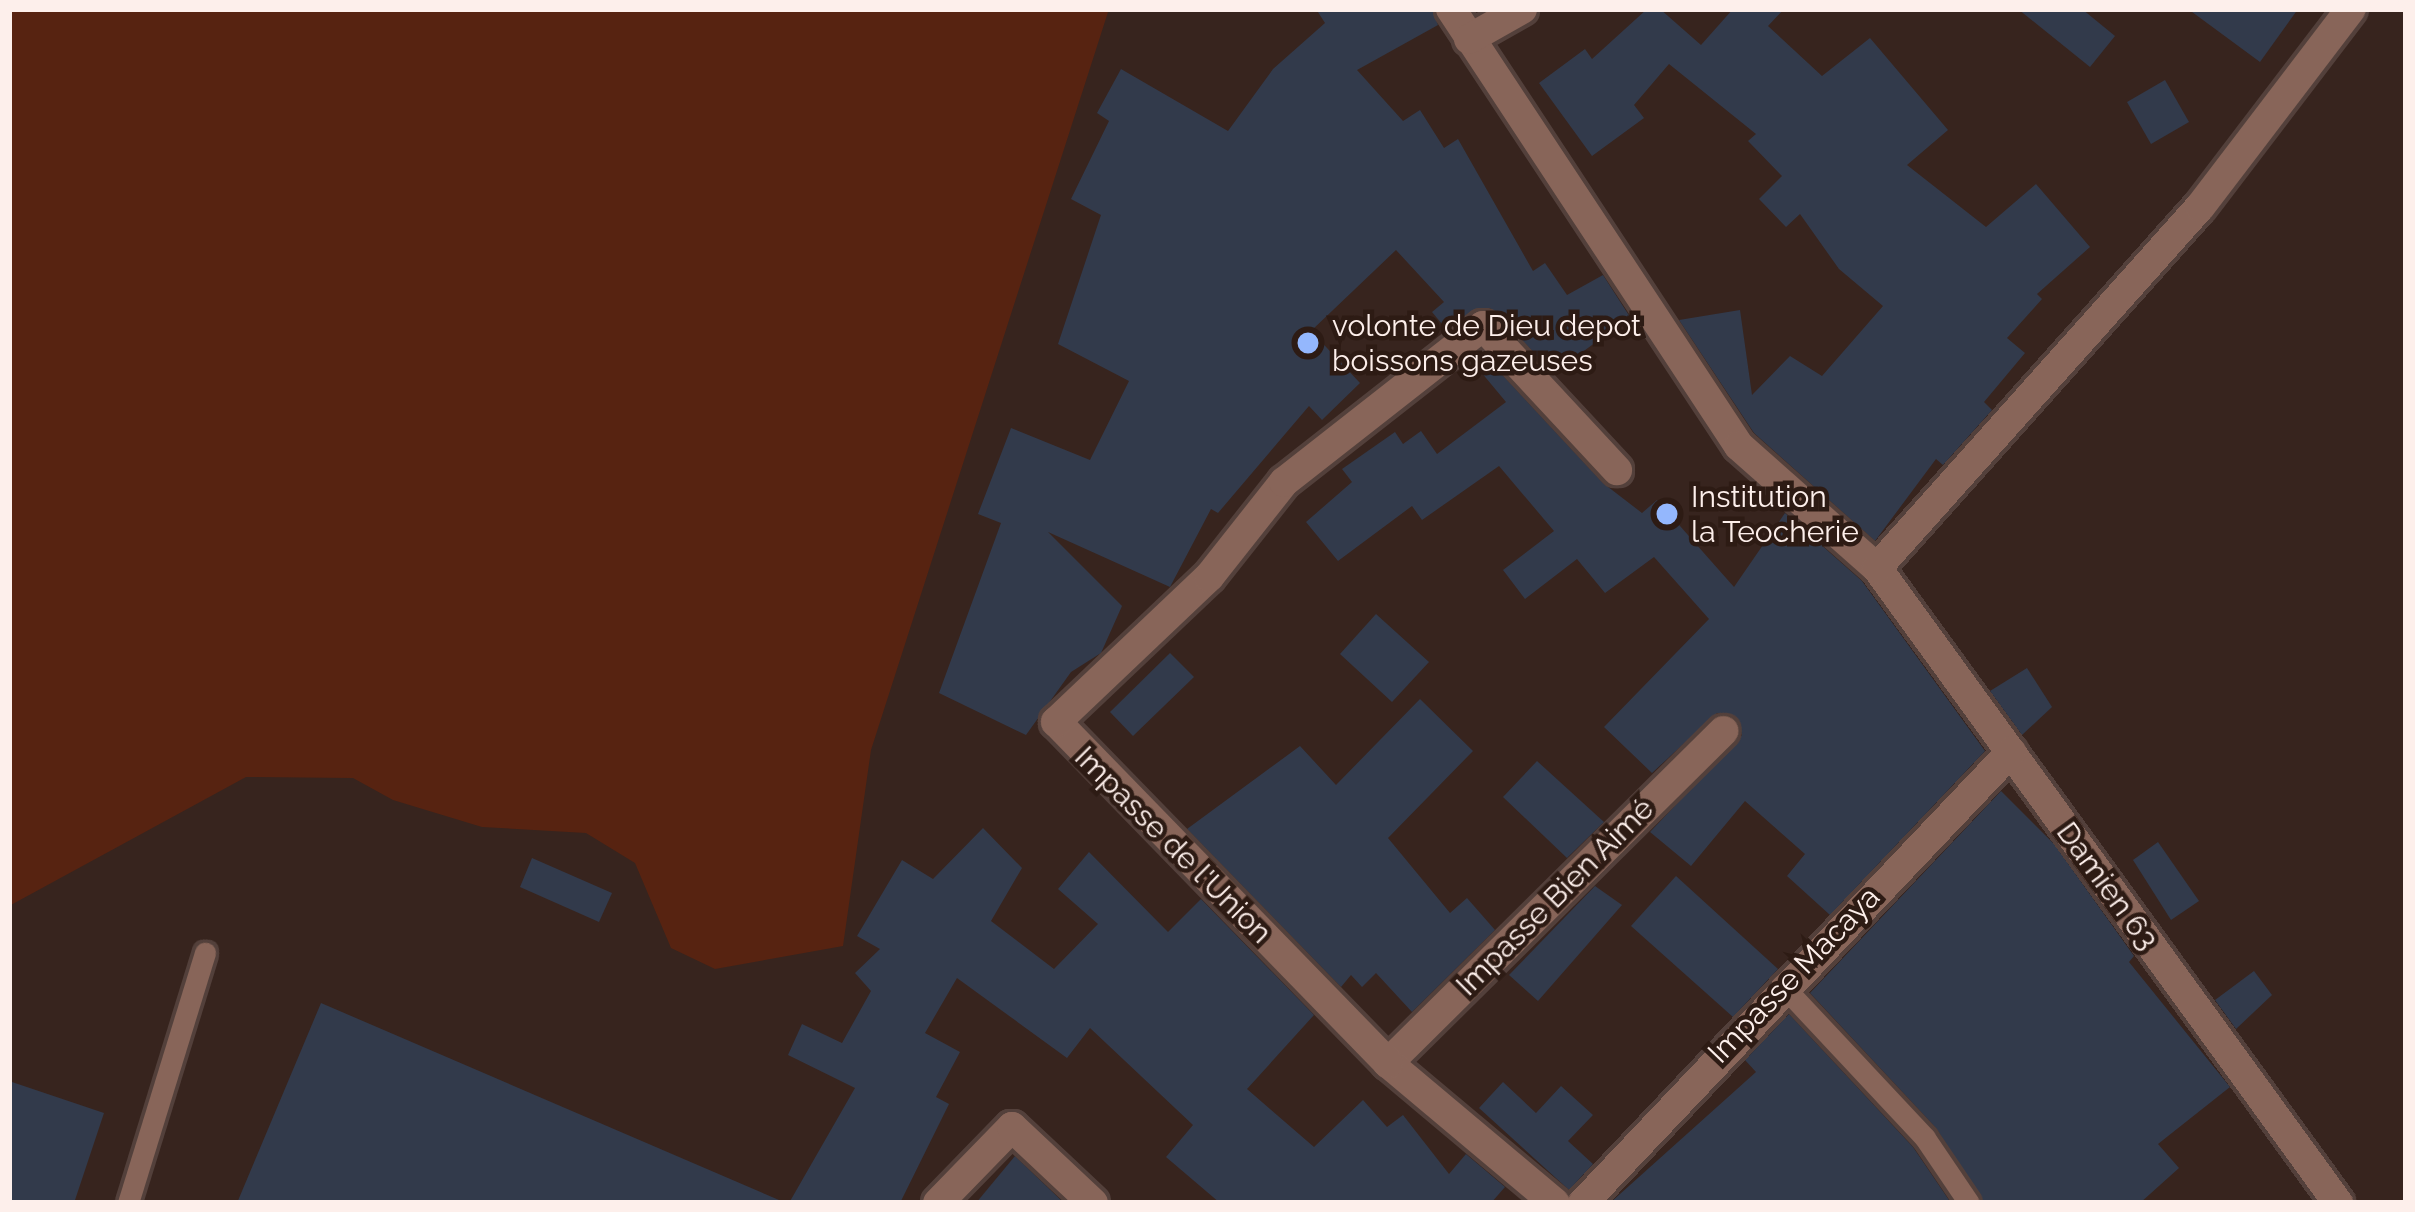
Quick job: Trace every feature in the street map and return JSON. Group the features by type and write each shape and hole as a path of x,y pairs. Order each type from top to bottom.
{"street":[{"name":"Damien 63","path":"1451,9 1739,446 1877,568 2338,1203"},
{"path":"1469,39 1522,9"},
{"path":"1877,568 2200,207 2350,9"},
{"name":"Impasse de l'Union","path":"1555,1203 1388,1063 1060,731 1058,712 1209,577 1284,482 1484,326 1617,470"},
{"name":"Impasse Bien Aimé","path":"1388,1063 1723,731"},
{"name":"Impasse Macaya","path":"1583,1203 1782,985 2012,752"},
{"path":"938,1203 999,1131 1022,1131 1093,1203"}],"lane":[{"path":"128,1203 205,953"},
{"path":"1782,985 1925,1138 1969,1203"}],"shaded area":[{"path":"9,9 1109,9 871,750 843,946 715,969 671,948 635,863 586,833 482,827 393,800 353,778 246,777 9,906"}],"building":[{"path":"1316,9 1432,9 1438,25 1357,70 1403,121 1420,110 1444,148 1458,139 1533,271 1545,263 1567,295 1603,275 1630,317 1554,373 1490,308 1447,330 1432,312 1444,302 1396,250 1311,331 1360,383 1322,420 1309,406 1218,513 1211,509 1170,587 1048,532 1122,606 1101,653 1071,672 1026,735 939,693 1001,523 978,514 1011,428 1090,460 1129,381 1058,344 1101,215 1071,199 1109,121 1097,113 1121,69 1228,131 1273,69 1325,23"},
{"path":"1647,9 1660,9 1701,45 1733,9 1784,9 1768,26 1822,76 1870,38 1948,130 1907,165 1986,227 2036,184 2090,247 2037,294 2042,299 2007,338 2025,353 1984,402 1992,410 1943,465 1936,459 1875,541 1754,433 1679,320 1740,310 1752,395 1790,356 1822,376 1883,306 1839,269 1800,214 1786,227 1759,199 1782,176 1748,141 1756,134 1669,64 1634,105 1644,118 1592,156 1539,83 1585,49 1592,59"},
{"path":"2018,9 2082,9 2115,36 2090,67"},
{"path":"2188,9 2298,9 2260,62"},
{"path":"2165,80 2189,122 2151,144 2127,102"},
{"path":"1481,352 1603,483 1642,513 1657,500 1734,587 1785,513 1862,581 1985,751 1830,915 1787,876 1805,854 1745,801 1691,866 1650,832 1742,735 1736,717 1717,713 1652,773 1604,727 1709,619 1654,557 1605,593 1577,559 1525,599 1503,570 1554,531 1499,466 1422,520 1412,506 1338,561 1306,522 1352,482 1342,469 1395,432 1403,444 1421,431 1437,454 1506,402 1471,360"},
{"path":"1376,614 1429,662 1392,702 1340,654"},
{"path":"1170,653 1194,677 1133,736 1110,712"},
{"path":"2027,668 2052,707 2022,735 1990,691"},
{"path":"1420,699 1473,751 1388,838 1450,913 1467,898 1495,930 1412,1012 1376,973 1362,987 1351,975 1341,987 1187,829 1300,746 1336,785"},
{"path":"1537,761 1604,822 1567,858 1503,797"},
{"path":"2001,791 2054,844 2134,956 2129,962 2230,1087 2158,1144 2179,1168 2140,1203 1984,1203 1936,1128 1810,993"},
{"path":"983,828 1022,868 991,921 1054,969 1098,924 1058,889 1089,852 1168,932 1201,899 1314,1015 1247,1089 1314,1147 1363,1100 1387,1127 1403,1115 1449,1174 1466,1154 1505,1187 1491,1203 1220,1203 1166,1157 1193,1125 1090,1028 1067,1058 957,978 925,1033 960,1052 936,1097 949,1104 900,1203 789,1203 855,1088 788,1055 802,1024 842,1043 871,991 855,973 880,949 857,936 902,860 933,879"},
{"path":"2158,842 2199,901 2171,920 2133,860"},
{"path":"532,858 612,893 599,922 520,887"},
{"path":"1676,876 1778,969 1733,1017 1631,926"},
{"path":"1595,886 1622,905 1538,1001 1509,975"},
{"path":"2254,971 2272,995 2236,1029 2215,1000"},
{"path":"321,1003 786,1203 237,1203"},
{"path":"1789,1014 1913,1147 1951,1203 1610,1203 1756,1072 1745,1060"},
{"path":"9,1081 104,1113 74,1203 9,1203"},
{"path":"1503,1082 1536,1113 1561,1086 1593,1115 1568,1141 1593,1164 1569,1190 1479,1108"},
{"path":"1015,1156 1064,1203 976,1203"}],"place":[{"name":"volonte de Dieu depot boissons gazeuses","path":"1308,343"},
{"name":"Institution la Teocherie","path":"1667,514"}]}
